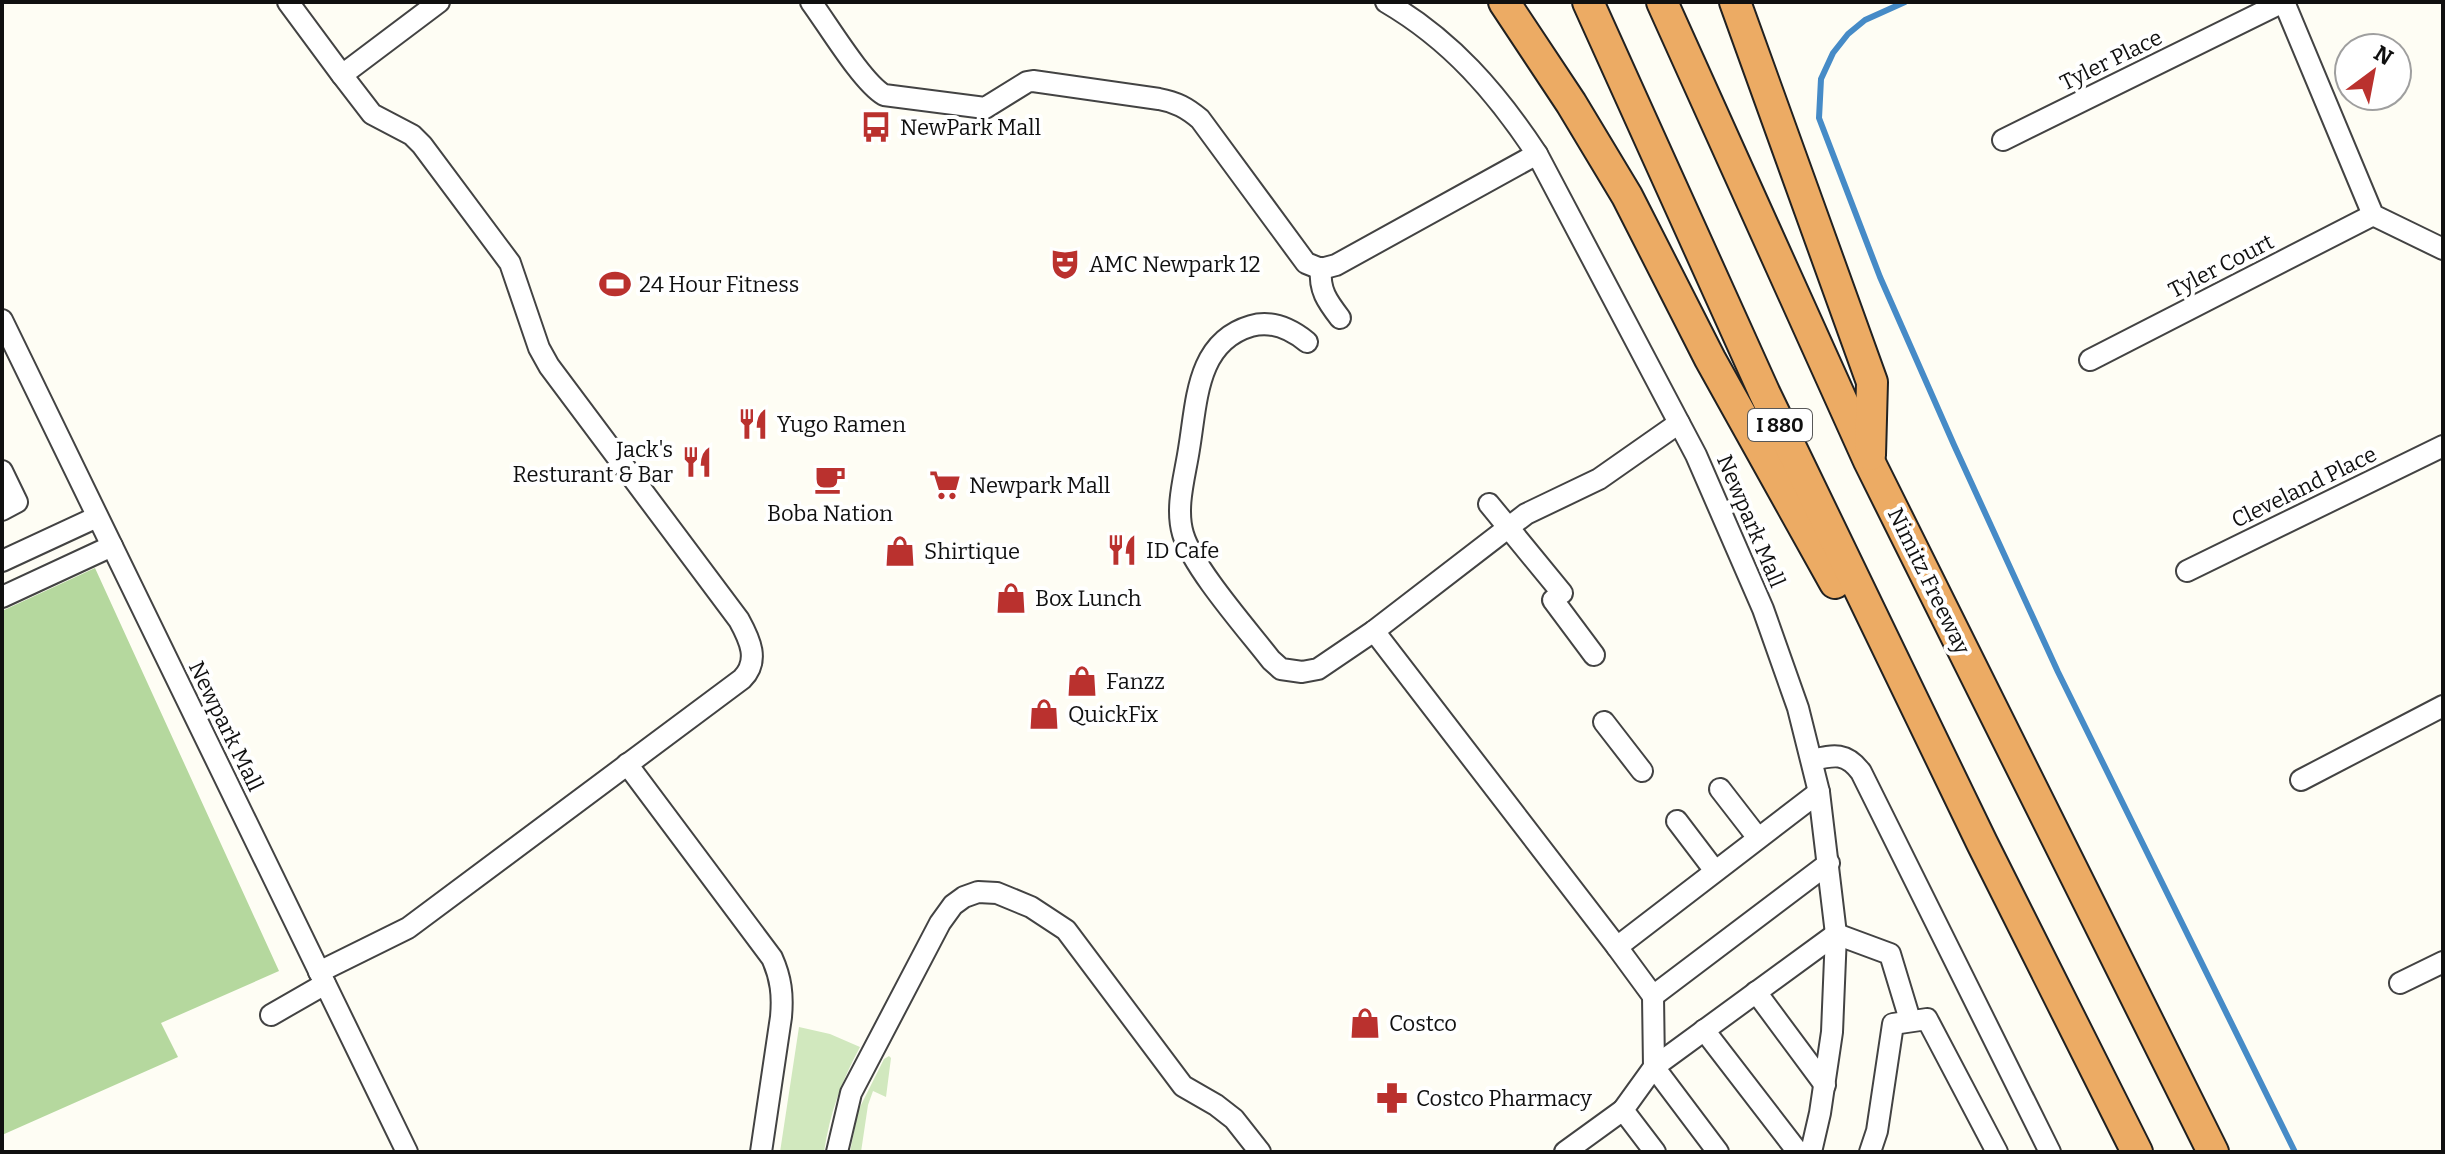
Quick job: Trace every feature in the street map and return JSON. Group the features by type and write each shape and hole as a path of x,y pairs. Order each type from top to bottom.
{"highway":[{"path":"1504,2 1578,114 1627,196 1737,409 1982,843"},
{"name":"I 880","path":"1588,2 1765,394 1982,843 2137,1152"},
{"name":"Nimitz Freeway","path":"1662,2 1869,461 2213,1152"},
{"path":"1735,2 1872,382 1869,461"}],"street":[{"path":"271,1015 322,978 408,928 746,675 752,662 749,640 739,620 549,366 539,348 515,274 506,257 422,145 412,135 372,114 288,2"},
{"path":"342,75 439,2"},
{"path":"811,2 859,68 884,95 985,108 1033,81 1173,101 1189,109 1200,119 1306,263 1321,269 1336,265 1537,154"},
{"name":"Newpark Mall","path":"1386,2 1432,32 1474,71 1511,115 1537,154 1696,455 1763,609 1798,708 1812,760 1829,863 1836,934 1832,1032 1811,1152"},
{"name":"Tyler Place","path":"2003,140 2283,2 2373,215"},
{"path":"2373,215 2443,249"},
{"name":"Tyler Court","path":"2090,360 2373,215"},
{"path":"1321,269 1320,285 1325,299 1340,318"},
{"name":"Newpark Mall","path":"2,320 407,1152"},
{"path":"1307,342 1294,332 1278,326 1258,324 1222,340 1209,356 1198,393 1180,517 1187,545 1199,566 1281,669 1302,672 1318,669 1374,631 1526,514 1599,479 1679,423"},
{"name":"Cleveland Place","path":"2187,571 2443,446"},
{"path":"2,471 17,502 2,510"},
{"path":"1489,504 1557,596 1594,655"},
{"path":"2,561 97,517"},
{"path":"2,597 112,546"},
{"path":"1374,631 1653,996 1654,1067 1718,1152"},
{"path":"2301,780 2443,706"},
{"path":"1604,722 1642,771"},
{"path":"1812,760 1836,754 1846,757 1861,772 2050,1152"},
{"path":"627,764 772,958 778,972 783,995 781,1017 761,1152"},
{"path":"1720,789 1758,838"},
{"path":"1617,947 1819,792"},
{"path":"1677,821 1715,871"},
{"path":"1653,996 1829,863"},
{"path":"837,1152 851,1093 940,923 953,905 978,892 1013,898 1066,930 1183,1086 1234,1119 1260,1152"},
{"path":"1565,1152 1623,1110 1654,1067 1836,934 1890,954 1910,1020"},
{"path":"2400,983 2443,962"},
{"path":"1756,992 1825,1085"},
{"path":"1870,1152 1877,1131 1893,1024 1927,1019 1997,1152"},
{"path":"1704,1030 1798,1152"},
{"path":"1623,1110 1655,1152"}],"green space":[{"path":"95,568 279,971 161,1023 178,1057 2,1135 2,611"},
{"path":"799,1027 830,1034 860,1047 837,1098 824,1152 780,1152"},
{"path":"889,1056 886,1097 873,1091 861,1152 850,1152 858,1111 884,1059"}],"waterway":[{"path":"1905,2 1865,20 1848,34 1833,53 1821,79 1819,118 1880,277 2058,672 2295,1152"}],"place":[{"name":"NewPark Mall","path":"876,127"},
{"name":"AMC Newpark 12","path":"1065,264"},
{"name":"24 Hour Fitness","path":"615,284"},
{"name":"Yugo Ramen","path":"753,424"},
{"name":"Jack's Resturant & Bar","path":"697,462"},
{"name":"Boba Nation","path":"830,479"},
{"name":"Newpark Mall","path":"945,485"},
{"name":"ID Cafe","path":"1122,550"},
{"name":"Shirtique","path":"900,551"},
{"name":"Box Lunch","path":"1011,598"},
{"name":"Fanzz","path":"1082,681"},
{"name":"QuickFix","path":"1044,714"},
{"name":"Costco","path":"1365,1023"},
{"name":"Costco Pharmacy","path":"1392,1098"}]}
